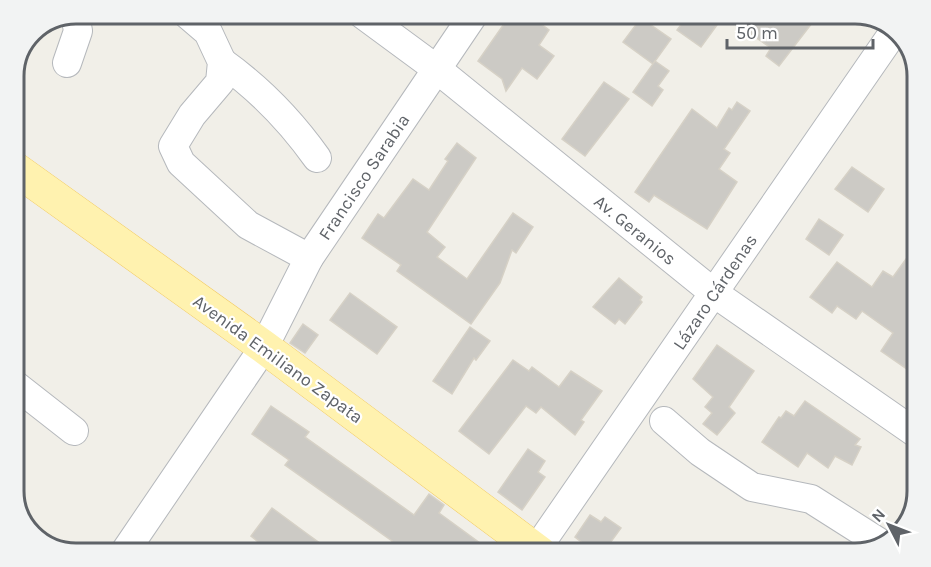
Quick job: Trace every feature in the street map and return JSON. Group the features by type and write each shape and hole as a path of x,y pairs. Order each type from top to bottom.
{"main road":[{"name":"Avenida Emiliano Zapata","path":"24,175 264,347 526,543"}],"street":[{"path":"67,63 78,31 77,24"},
{"path":"199,24 208,32 222,62 249,81 293,124 317,158"},
{"name":"Av. Geranios","path":"376,24 438,70 714,293 907,426"},
{"name":"Francisco Sarabia","path":"131,543 264,347 309,258 468,24"},
{"name":"Lázaro Cárdenas","path":"544,543 890,37"},
{"path":"222,62 220,82 192,115 173,146 181,163 248,225 309,258"},
{"path":"24,392 74,431"},
{"path":"664,421 700,452 752,487 811,499 874,539"}],"building":[{"path":"504,24 541,24 549,30 539,45 554,56 537,79 522,68 506,91 502,79 478,61"},
{"path":"636,24 650,24 671,39 653,64 623,42"},
{"path":"682,24 718,24 701,47 677,30"},
{"path":"754,24 811,24 779,66 766,56 771,48 748,32"},
{"path":"655,61 669,71 658,86 663,90 652,106 633,92"},
{"path":"604,82 629,99 585,156 562,139"},
{"path":"737,102 750,111 724,149 730,153 719,169 737,182 707,229 654,195 649,202 635,192 692,109 717,128 729,108 732,110"},
{"path":"457,143 476,158 427,232 445,247 437,257 467,279 513,213 533,227 516,253 512,250 500,283 471,324 397,271 401,265 362,238 378,214 384,218 413,179 429,190 448,161 445,159"},
{"path":"852,167 884,189 868,212 835,189"},
{"path":"819,219 843,235 829,255 806,239"},
{"path":"907,260 907,369 881,351 893,333 862,311 856,319 837,306 832,313 810,297 837,262 872,287 883,271 893,277"},
{"path":"619,278 642,297 640,300 642,302 625,324 619,319 615,324 593,307"},
{"path":"350,293 397,327 377,354 330,320"},
{"path":"303,324 318,335 305,353 290,343"},
{"path":"470,327 490,341 476,360 474,358 452,394 433,381"},
{"path":"717,345 754,371 729,407 735,413 717,435 703,424 712,413 705,407 713,397 693,379"},
{"path":"513,360 529,371 532,367 559,387 571,371 602,391 581,420 584,422 575,435 541,407 536,413 526,406 489,454 459,431"},
{"path":"805,401 860,439 855,445 861,447 852,465 835,456 828,468 807,453 798,467 762,442 779,417 781,418 786,411 794,416"},
{"path":"271,406 309,432 305,437 414,515 429,494 444,505 439,513 480,543 391,543 392,541 285,465 289,460 252,434"},
{"path":"528,449 545,461 538,472 545,477 522,510 498,492"},
{"path":"272,508 320,543 260,543 251,536"},
{"path":"590,515 601,522 605,517 621,528 610,543 583,543 575,537"}]}
